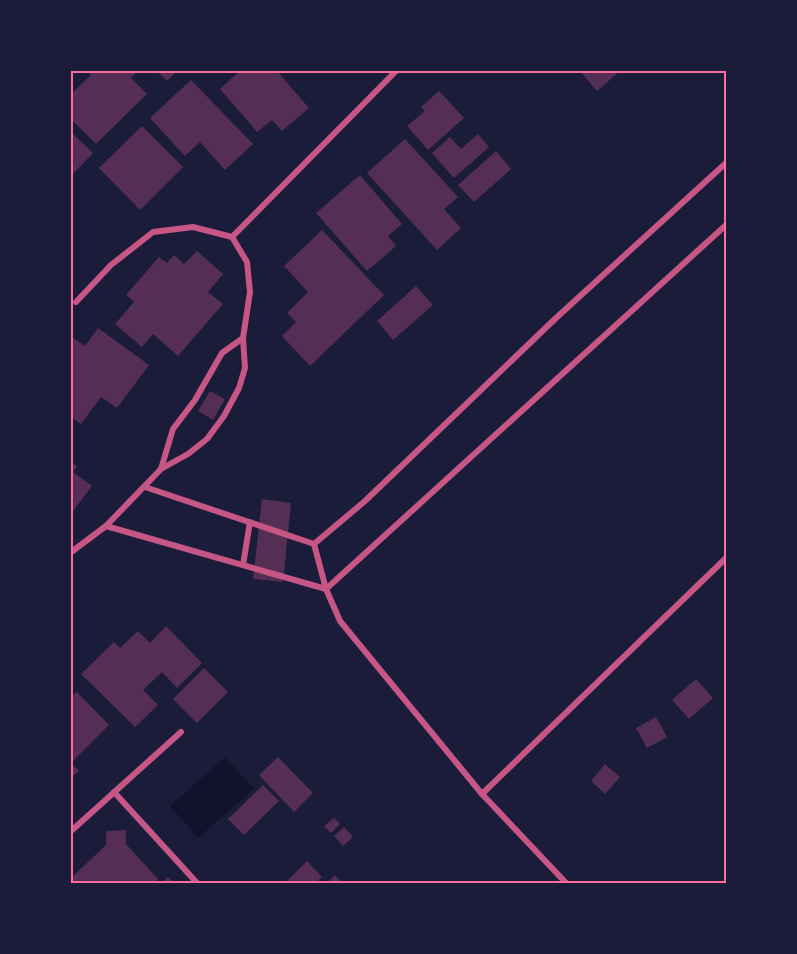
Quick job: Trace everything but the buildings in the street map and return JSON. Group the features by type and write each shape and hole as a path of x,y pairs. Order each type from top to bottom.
{"street":[{"path":"232,237 397,70"},
{"path":"314,544 365,501 556,318 726,163"},
{"path":"327,590 726,225"},
{"path":"70,553 106,526 161,470 188,454 207,438 224,416 239,388 245,368 243,338 250,292 247,262 232,237 193,227 153,232 111,265 76,302"},
{"path":"161,470 173,429 195,400 222,353 243,338"},
{"path":"145,487 314,544"},
{"path":"243,566 250,522"},
{"path":"106,526 327,590"},
{"path":"314,544 327,590 340,621 482,794 567,884"},
{"path":"482,794 726,558"},
{"path":"70,832 181,732"},
{"path":"114,792 198,884"}],"shaded area":[{"path":"225,757 254,789 198,838 170,806"}]}
